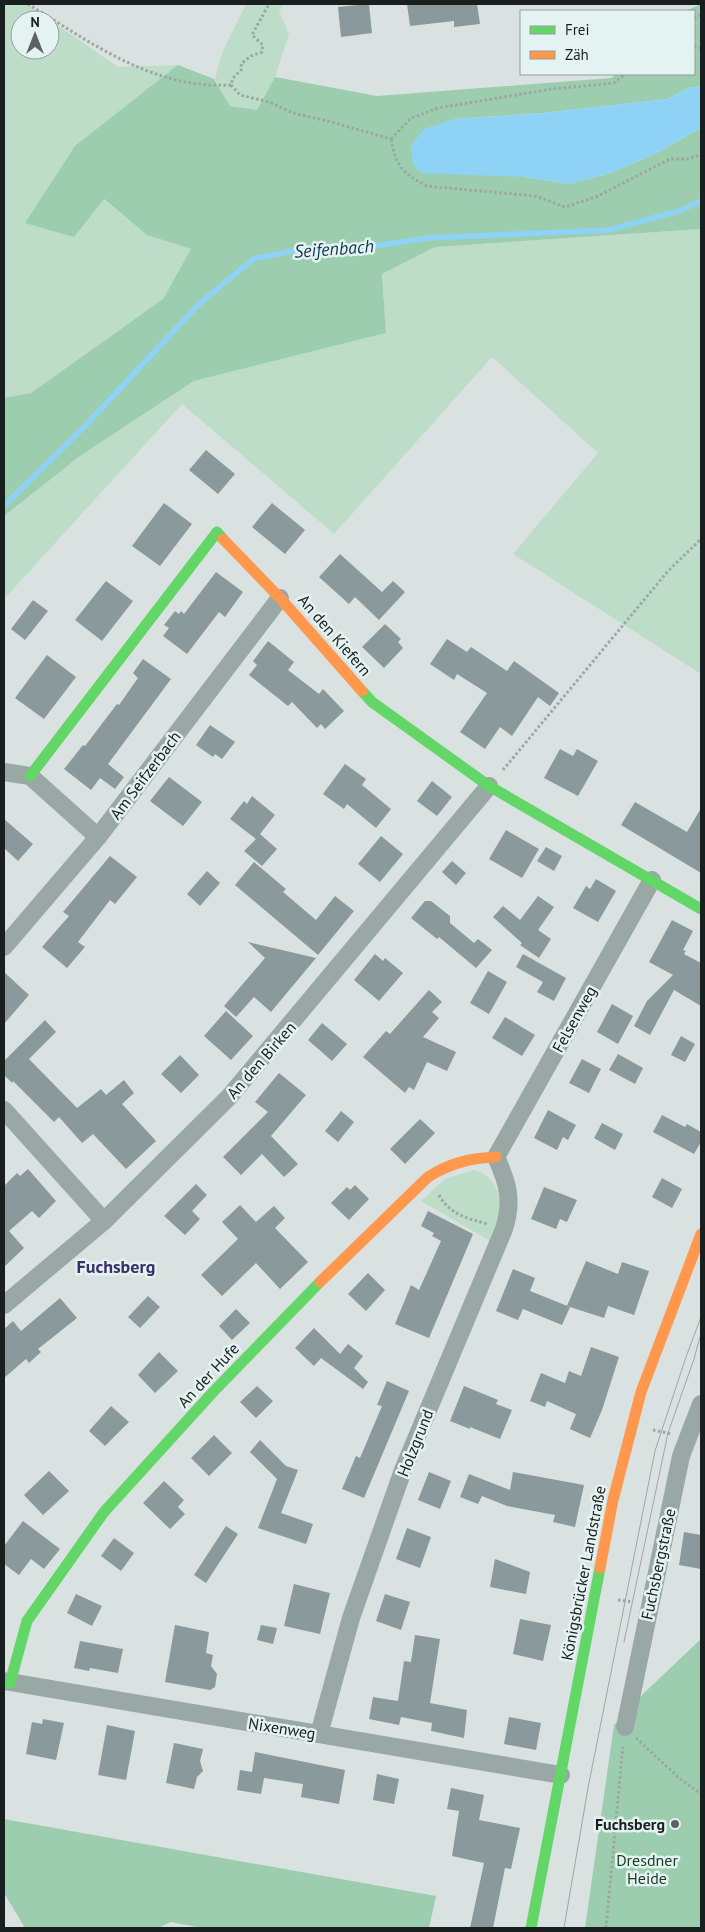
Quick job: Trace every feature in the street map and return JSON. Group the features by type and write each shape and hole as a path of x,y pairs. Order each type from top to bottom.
{"street":[{"name":"An den Kiefern","path":"30,776 217,532 280,598 372,702 490,786 701,909"},
{"name":"Am Seifzerbach","path":"4,947 98,837 280,598"},
{"path":"4,772 30,776 98,837"},
{"name":"An den Birken","path":"4,1305 104,1221 229,1097 490,786"},
{"name":"Felsenweg","path":"496,1157 652,880"},
{"path":"4,1110 104,1221"},
{"name":"An der Hufe","path":"7,1682 27,1621 104,1512 214,1392 305,1297 426,1179 444,1167 465,1160 496,1157"},
{"name":"Holzgrund","path":"319,1734 351,1618 403,1470 504,1229 510,1201 504,1172 496,1157"},
{"name":"Königsbrücker Landstraße","path":"531,1928 613,1500 641,1392 701,1234"},
{"name":"Fuchsbergstraße","path":"625,1727 681,1456 701,1404"},
{"name":"Nixenweg","path":"7,1682 561,1775"}],"path":[{"path":"28,4 107,52 149,73 199,86 231,85 240,95 269,102 293,113 391,139"},
{"path":"231,85 242,69 241,64 251,56 262,52 263,45 252,34 269,4"},
{"path":"391,139 411,118 438,108 552,89 614,83 624,75"},
{"path":"391,139 394,154 400,168 412,178 427,186 535,196 566,207 596,197 670,159 687,159 701,155"},
{"path":"490,786 668,571 701,539"},
{"path":"426,1179 437,1190 443,1202 455,1213 504,1229"},
{"path":"625,1727 678,1777 701,1794"},
{"path":"606,1928 625,1727"}],"green space":[{"path":"4,4 27,4 36,10 10,10 10,60 60,60 60,27 118,67 178,65 158,82 103,199 147,235 191,249 163,299 31,393 4,398"},
{"path":"246,4 283,4 279,11 289,34 275,77 257,110 230,106 215,79 222,53"},
{"path":"701,4 701,86 688,88 668,99 543,113 454,119 524,177 570,184 610,173 653,155 701,128 701,229 435,247 382,274 386,333 194,381 80,456 4,516 4,398 31,393 163,299 191,249 147,235 104,199 74,237 25,223 75,146 178,65 214,79 230,106 257,110 275,77 377,96 611,78 615,75 695,75 695,10 688,10"},
{"path":"701,229 701,674 513,554 598,453 492,357 334,534 182,404 4,599 4,516 80,456 194,381 386,333 382,274 435,247"},
{"path":"474,1170 481,1172 492,1182 501,1203 500,1218 490,1241 421,1201 445,1179"},
{"name":"Dresdner Heide","path":"701,1639 701,1928 585,1928 614,1725 644,1693"},
{"path":"4,1819 436,1896 429,1928 202,1928 171,1922 158,1928 25,1928 4,1893"}],"water":[{"path":"701,86 701,128 653,155 610,173 570,184 524,177 422,173 413,165 411,145 424,129 454,119 543,113 668,99 688,88"}],"building":[{"path":"369,4 372,33 341,37 338,7"},
{"path":"407,4 477,4 480,24 454,27 454,21 410,26"},
{"path":"206,450 235,474 218,494 189,470"},
{"path":"164,503 192,524 160,566 132,546"},
{"path":"272,503 305,530 285,554 252,527"},
{"path":"340,554 382,592 393,581 405,592 379,620 355,597 349,604 319,577"},
{"path":"216,572 243,592 225,617 219,612 187,654 163,636 169,628 164,625 175,611 179,614 181,611 184,614"},
{"path":"106,581 133,601 102,641 75,620"},
{"path":"33,600 48,611 25,640 11,629"},
{"path":"385,624 401,639 398,642 403,648 384,668 362,647"},
{"path":"447,639 467,652 471,647 507,671 514,661 559,693 550,706 538,697 512,736 500,727 485,749 460,732 487,693 457,674 454,680 430,664"},
{"path":"268,641 294,662 288,670 319,694 323,689 344,711 325,729 321,724 317,728 292,702 288,706 249,675 257,665 253,661"},
{"path":"47,655 76,677 44,719 15,698"},
{"path":"143,659 171,679 108,764 124,777 115,789 100,778 91,790 64,769 83,745 85,746 117,704 119,705 138,678 133,673"},
{"path":"210,725 235,742 222,759 215,754 213,757 196,745"},
{"path":"560,749 573,756 577,749 598,761 578,796 544,778"},
{"path":"345,764 366,779 362,785 391,809 376,828 347,804 344,809 323,794"},
{"path":"169,777 202,802 183,826 150,801"},
{"path":"432,781 452,797 437,816 417,801"},
{"path":"252,796 275,815 260,834 277,849 262,866 244,851 256,839 230,819 244,801 247,804"},
{"path":"635,802 687,832 701,808 701,873 621,825"},
{"path":"4,819 33,844 18,861 4,848"},
{"path":"506,830 539,849 522,878 489,859"},
{"path":"381,836 403,854 380,882 358,864"},
{"path":"546,847 562,856 554,871 537,861"},
{"path":"110,856 137,877 115,904 110,900 78,942 85,947 67,968 42,947 69,916 63,912"},
{"path":"452,861 466,873 456,885 442,872"},
{"path":"254,862 286,889 283,892 316,920 335,896 354,911 318,955 235,885"},
{"path":"207,871 220,883 200,906 187,894"},
{"path":"596,879 616,891 598,922 573,908 586,886 590,889"},
{"path":"538,896 554,907 538,930 551,939 539,958 520,945 522,943 493,917 503,906 520,920"},
{"path":"425,901 431,901 450,916 450,923 474,943 478,939 492,950 476,968 439,937 437,939 411,918"},
{"path":"672,920 693,931 683,950 686,951 684,954 701,963 701,1006 674,990 650,1035 634,1026 647,1001 673,975 649,962"},
{"path":"248,942 316,958 271,1012 254,997 236,1017 224,1006 265,958"},
{"path":"375,954 383,961 385,958 403,973 379,1001 354,980"},
{"path":"523,954 566,978 554,1001 537,992 543,982 516,967"},
{"path":"488,971 507,982 489,1014 470,1003"},
{"path":"4,972 29,995 4,1024"},
{"path":"429,990 442,1002 432,1012 439,1018 423,1037 456,1052 447,1071 427,1062 414,1090 409,1087 405,1093 363,1057 386,1031 390,1034"},
{"path":"612,1004 633,1016 618,1044 597,1032"},
{"path":"226,1011 253,1036 231,1060 204,1036"},
{"path":"505,1017 535,1035 522,1056 492,1038"},
{"path":"45,1020 56,1032 29,1059 77,1108 101,1089 106,1095 124,1080 134,1093 122,1104 156,1141 126,1169 93,1134 82,1143 59,1117 54,1122 13,1081 12,1083 4,1075 4,1061"},
{"path":"322,1023 347,1044 332,1061 308,1040"},
{"path":"681,1036 695,1044 685,1062 671,1055"},
{"path":"618,1054 643,1068 635,1084 609,1070"},
{"path":"180,1055 199,1075 181,1093 161,1074"},
{"path":"582,1059 601,1069 589,1093 569,1083"},
{"path":"279,1073 306,1095 271,1136 298,1164 284,1177 262,1154 241,1175 223,1157 268,1112 255,1102"},
{"path":"548,1110 576,1125 568,1140 563,1137 557,1150 534,1138"},
{"path":"341,1111 354,1122 338,1142 325,1131"},
{"path":"662,1115 685,1127 687,1124 701,1132 701,1142 694,1154 653,1132"},
{"path":"420,1119 435,1133 405,1164 390,1149"},
{"path":"602,1123 623,1134 615,1150 594,1138"},
{"path":"28,1169 56,1201 39,1218 32,1211 9,1231 24,1248 4,1267 4,1186 17,1173 20,1176"},
{"path":"662,1178 682,1189 672,1208 652,1197"},
{"path":"196,1184 207,1195 192,1211 200,1219 185,1235 164,1216"},
{"path":"355,1185 369,1199 349,1220 331,1203 347,1187 350,1190"},
{"path":"544,1187 577,1200 567,1222 560,1219 556,1229 531,1219"},
{"path":"240,1205 256,1222 274,1206 285,1218 275,1228 308,1262 280,1289 256,1263 222,1296 201,1275 238,1239 222,1222"},
{"path":"428,1211 473,1234 429,1338 395,1324 411,1285 419,1290 441,1241 432,1236 434,1233 421,1226"},
{"path":"586,1261 618,1274 622,1262 649,1271 634,1315 608,1306 604,1318 567,1306"},
{"path":"513,1269 535,1278 530,1291 570,1307 562,1325 523,1309 518,1320 496,1311"},
{"path":"368,1273 385,1290 366,1311 348,1294"},
{"path":"148,1296 160,1307 140,1328 128,1317"},
{"path":"60,1298 77,1318 38,1349 41,1352 29,1363 26,1359 4,1378 4,1329 13,1321 21,1331"},
{"path":"236,1309 250,1323 232,1340 219,1326"},
{"path":"314,1328 340,1354 348,1344 363,1356 354,1368 368,1382 363,1389 321,1358 314,1366 295,1348"},
{"path":"591,1347 619,1357 602,1410 590,1438 570,1429 576,1414 547,1401 545,1407 530,1401 541,1373 565,1383 569,1371 581,1376"},
{"path":"159,1352 178,1371 155,1393 138,1375"},
{"path":"387,1381 409,1391 364,1498 342,1489 356,1456 360,1458 382,1406 377,1405"},
{"path":"257,1386 273,1401 256,1418 240,1402"},
{"path":"464,1386 498,1400 496,1404 512,1410 500,1439 450,1421"},
{"path":"111,1406 129,1422 105,1446 89,1431"},
{"path":"214,1435 232,1453 209,1476 191,1458"},
{"path":"260,1440 286,1466 298,1470 281,1513 313,1524 306,1544 258,1528 277,1479 250,1452"},
{"path":"49,1471 69,1491 43,1515 24,1495"},
{"path":"429,1472 451,1481 440,1509 418,1500"},
{"path":"513,1472 584,1485 575,1527 553,1522 555,1515 507,1506 482,1496 478,1504 460,1497 469,1474 510,1490"},
{"path":"164,1481 184,1500 178,1507 185,1514 170,1529 143,1503"},
{"path":"23,1521 60,1549 44,1569 31,1559 19,1575 4,1564 4,1546"},
{"path":"226,1526 238,1534 206,1583 194,1575"},
{"path":"407,1528 431,1537 420,1568 396,1559"},
{"path":"684,1532 701,1535 701,1569 679,1565"},
{"path":"114,1538 134,1553 121,1571 101,1556"},
{"path":"495,1559 530,1572 526,1594 490,1587"},
{"path":"294,1584 330,1593 320,1634 284,1626"},
{"path":"76,1594 102,1606 92,1626 67,1613"},
{"path":"385,1594 410,1602 401,1630 376,1621"},
{"path":"520,1619 551,1625 543,1661 513,1654"},
{"path":"175,1625 209,1632 206,1653 213,1655 211,1666 217,1674 215,1687 210,1690 165,1682"},
{"path":"261,1625 277,1628 273,1644 257,1640"},
{"path":"415,1635 440,1639 430,1703 467,1710 464,1738 431,1731 432,1723 401,1717 399,1725 369,1719 373,1697 398,1701 404,1661 411,1662"},
{"path":"80,1641 123,1649 118,1673 90,1668 89,1671 74,1668"},
{"path":"509,1717 541,1723 536,1750 504,1744"},
{"path":"43,1719 64,1723 56,1760 26,1754 32,1722 42,1724"},
{"path":"107,1725 135,1731 126,1780 98,1775"},
{"path":"174,1743 203,1749 200,1761 203,1771 197,1777 194,1789 166,1783"},
{"path":"255,1752 345,1770 339,1804 301,1797 303,1784 264,1778 261,1794 237,1790 240,1770 252,1772"},
{"path":"377,1774 399,1779 394,1804 373,1800"},
{"path":"451,1788 484,1795 479,1820 520,1828 511,1869 505,1868 493,1928 470,1928 484,1863 452,1856 459,1811 447,1809"}],"waterway":[{"name":"Seifenbach","path":"4,506 85,426 198,305 253,259 303,249 354,249 428,238 609,230 679,211 701,201"}],"tram line":[{"path":"564,1928 588,1788 655,1451 701,1317"},
{"path":"624,1642 668,1433 700,1337"}],"traffic: fast":[{"path":"30,776 217,532 223,539"},
{"path":"362,691 372,702 489,786 701,909"},
{"path":"10,1683 27,1621 104,1512 214,1391 320,1282"},
{"path":"531,1928 600,1568"}],"traffic: slow":[{"path":"223,539 280,598 362,691"},
{"path":"320,1282 428,1177 444,1168 461,1162 496,1157"},
{"path":"600,1568 613,1500 641,1392 701,1234"}],"place":[{"name":"Fuchsberg","path":"675,1824"}],"district":[{"name":"Fuchsberg","path":"116,1267"}]}
